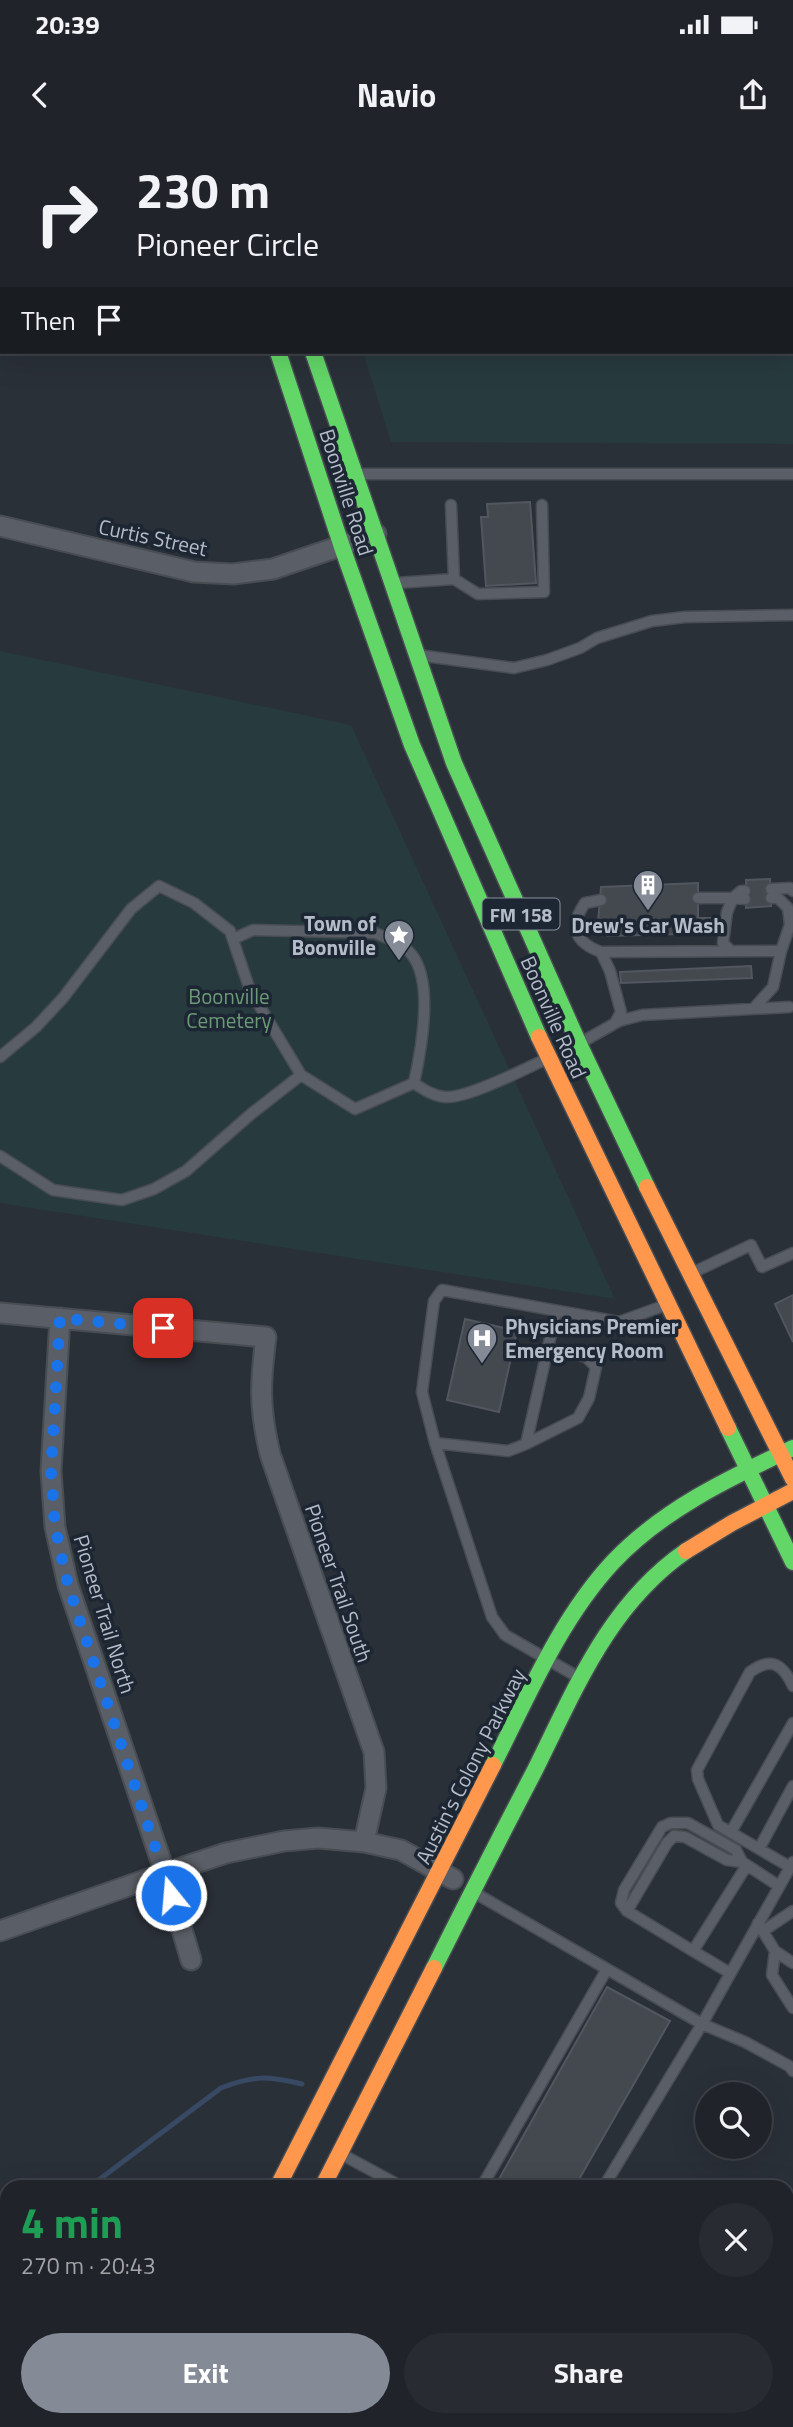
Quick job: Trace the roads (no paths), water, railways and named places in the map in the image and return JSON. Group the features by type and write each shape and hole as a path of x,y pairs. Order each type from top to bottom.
{"main road":[{"name":"Boonville Road","path":"279,354 342,547 412,746 548,1058 793,1562"},
{"name":"Boonville Road","path":"314,354 454,763 579,1044 690,1274 787,1451 793,1479"},
{"path":"548,1058 579,1044"},
{"name":"Austin's Colony Parkway","path":"281,2180 447,1875 548,1658 593,1586 638,1538 696,1497 787,1451"},
{"path":"325,2180 581,1679 615,1622 638,1590 671,1560 793,1491"}],"street":[{"name":"Curtis Street","path":"0,526 194,572 233,574 273,569 376,534"},
{"path":"0,1312 60,1318"},
{"name":"Pioneer Trail South","path":"60,1318 266,1338 260,1386 262,1420 374,1752 376,1788 364,1842"},
{"name":"Pioneer Trail North","path":"60,1318 51,1471 55,1527 68,1585 165,1873 191,1960"},
{"path":"0,1931 226,1853 284,1841 318,1838 364,1842 401,1850 447,1875"}],"lane":[{"path":"355,474 793,474"},
{"path":"451,505 454,579"},
{"path":"393,584 454,579 478,594 544,592 542,505"},
{"path":"417,655 514,668 547,660 580,648 597,638 652,621 685,617 793,615"},
{"path":"0,1057 36,1027 63,998 131,909 159,886 194,903 230,932 250,990 301,1075 355,1109 414,1083"},
{"path":"752,1009 773,987 781,951 792,923 788,908 771,894 790,888 793,891"},
{"path":"698,898 733,898 745,895"},
{"path":"729,949 723,943 724,929 733,898"},
{"path":"601,900 585,903 576,916 576,930 587,947 601,952 729,949 781,951"},
{"path":"233,939 253,930 375,933 393,940 412,955 421,976 424,1034 414,1083"},
{"path":"601,952 610,971 621,1012 614,1024"},
{"path":"579,1044 614,1024 642,1014 789,1007"},
{"path":"414,1083 428,1092 446,1097 484,1087 548,1058"},
{"path":"0,1156 53,1190 122,1200 154,1189 186,1171 251,1114 301,1075"},
{"path":"690,1274 751,1245 762,1267 793,1253"},
{"path":"581,1679 505,1636 492,1617 435,1443 422,1392 434,1301 442,1290 619,1322 667,1304"},
{"path":"526,1444 556,1312"},
{"path":"435,1443 508,1451 578,1418 589,1398 596,1367 586,1357 548,1349"},
{"path":"608,2180 760,1927 792,1865 718,1825 698,1779 697,1770 750,1672 764,1664 773,1664 786,1671 793,1686"},
{"path":"731,1832 793,1723"},
{"path":"759,1849 793,1786"},
{"path":"730,1973 627,1910 667,1843 674,1836 685,1837 727,1860 744,1864 779,1886"},
{"path":"693,1951 744,1864"},
{"path":"447,1875 702,2024 791,2066"},
{"path":"760,1927 793,1911"},
{"path":"760,1927 775,1951 793,1963"},
{"path":"775,1951 772,1975 793,2008"},
{"path":"486,2180 607,1969"},
{"path":"339,2153 389,2180"}],"waterway":[{"path":"99,2180 221,2088 261,2078 302,2084"}],"place":[{"name":"Drew's Car Wash","path":"648,912"},
{"name":"Town of Boonville","path":"399,962"},
{"name":"Physicians Premier Emergency Room","path":"482,1365"}],"park label":[{"name":"Boonville Cemetery","path":"229,1008"}]}
